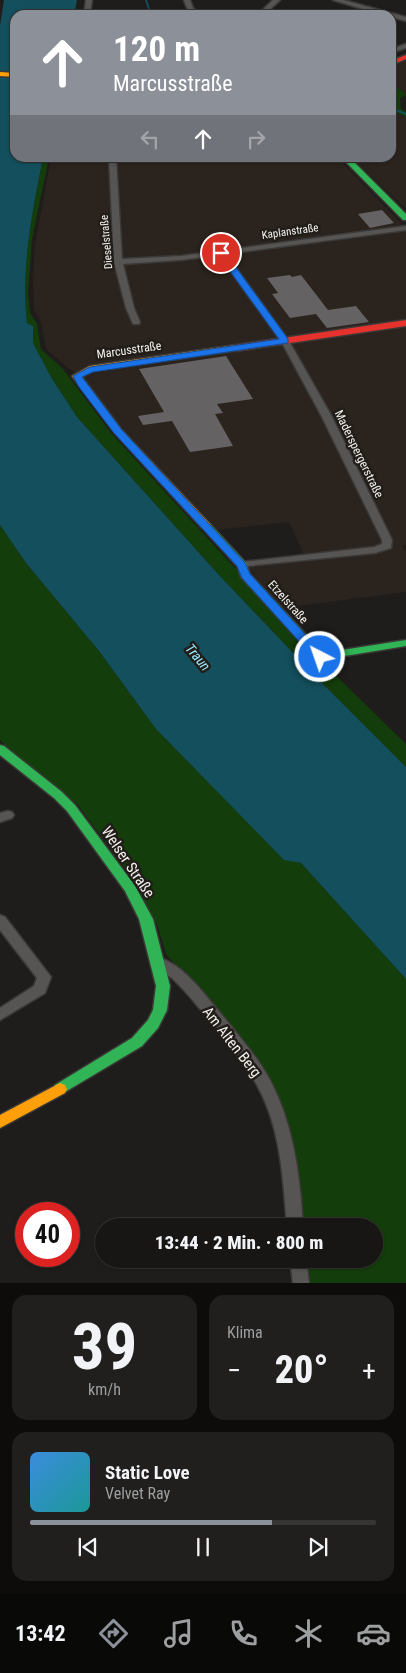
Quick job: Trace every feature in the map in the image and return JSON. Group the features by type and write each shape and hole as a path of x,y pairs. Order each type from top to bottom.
{"street":[{"path":"266,10 277,0"},
{"path":"336,0 373,10"},
{"name":"Dieselstraße","path":"112,162 118,262 130,308 136,322"},
{"path":"350,162 406,218"},
{"name":"Kaplanstraße","path":"118,262 181,258 406,228"},
{"name":"Maderspergerstraße","path":"221,253 284,341 344,451 387,540 387,546 376,550 242,565"},
{"name":"Marcusstraße","path":"242,565 118,431 77,376 90,369 156,357 406,323"},
{"name":"Etzelstraße","path":"242,565 245,575 320,657 406,643"},
{"name":"Welser Straße","path":"0,748 58,795 84,824 140,904 158,962 163,986 160,1010 144,1036 111,1059 32,1106 0,1122"},
{"path":"0,920 44,976 40,989 0,1015"},
{"name":"Am Alten Berg","path":"158,962 178,974 238,1044 266,1085 285,1141 294,1218"},
{"path":"299,1268 301,1283"}],"shaded area":[{"path":"406,60 406,95 396,86 396,63"},
{"path":"396,112 406,117 406,209 356,162 396,162"},
{"path":"50,162 110,162 114,263 219,256 406,230 406,545 402,545 406,553 406,592 282,608 243,562 304,555 289,522 215,530 116,421 84,377 69,369 46,349 41,322 34,309 35,245"},
{"path":"116,162 342,162 404,226 197,255 122,259"}],"green space":[{"path":"396,86 406,95 400,98 401,109 406,112 406,117 396,112"},
{"path":"42,162 48,162 32,239 28,293 30,313 37,324 41,349 63,369 112,434 319,659 406,744 406,767 317,678 219,575 77,417 51,377 33,343 33,326 27,323 25,281 35,199"},
{"path":"0,525 26,563 99,651 156,729 284,859 301,863 406,979 406,1283 293,1283 308,1273 307,1268 383,1268 383,1218 301,1218 295,1170 276,1097 230,1031 166,954 158,927 132,878 78,805 28,767 0,740"}],"water":[{"name":"Traun","path":"4,0 77,0 75,10 10,10 10,162 42,162 29,240 25,281 27,323 33,326 33,343 51,377 77,417 219,575 317,678 406,767 406,979 301,863 284,860 156,729 99,651 26,563 0,525 0,26"}],"building":[{"path":"382,210 394,223 370,228 358,214"},
{"path":"290,275 292,277 301,275 328,310 356,306 369,322 327,328 316,314 290,318 272,294 278,293 267,278"},
{"path":"226,356 253,399 217,404 223,413 215,414 233,446 190,452 172,421 143,425 138,416 164,412 139,369"}],"waterway":[{"path":"146,0 150,10"},
{"path":"396,110 406,114"}],"traffic: fast":[{"path":"350,162 406,218"},
{"path":"206,526 242,565 245,575 320,657 406,643"},
{"path":"0,749 58,795 71,808 130,889 146,919 163,986 160,1010 153,1024 137,1042 60,1089"}],"traffic: slow":[{"path":"0,74 10,75"},
{"path":"206,526 118,431 77,376 90,369 236,348"},
{"path":"0,1122 60,1089"}],"traffic: jam":[{"path":"396,61 406,57"},
{"path":"236,348 406,323"}],"route":[{"path":"221,253 284,341 90,369 77,376 118,431 242,565 245,575 320,657"}]}
